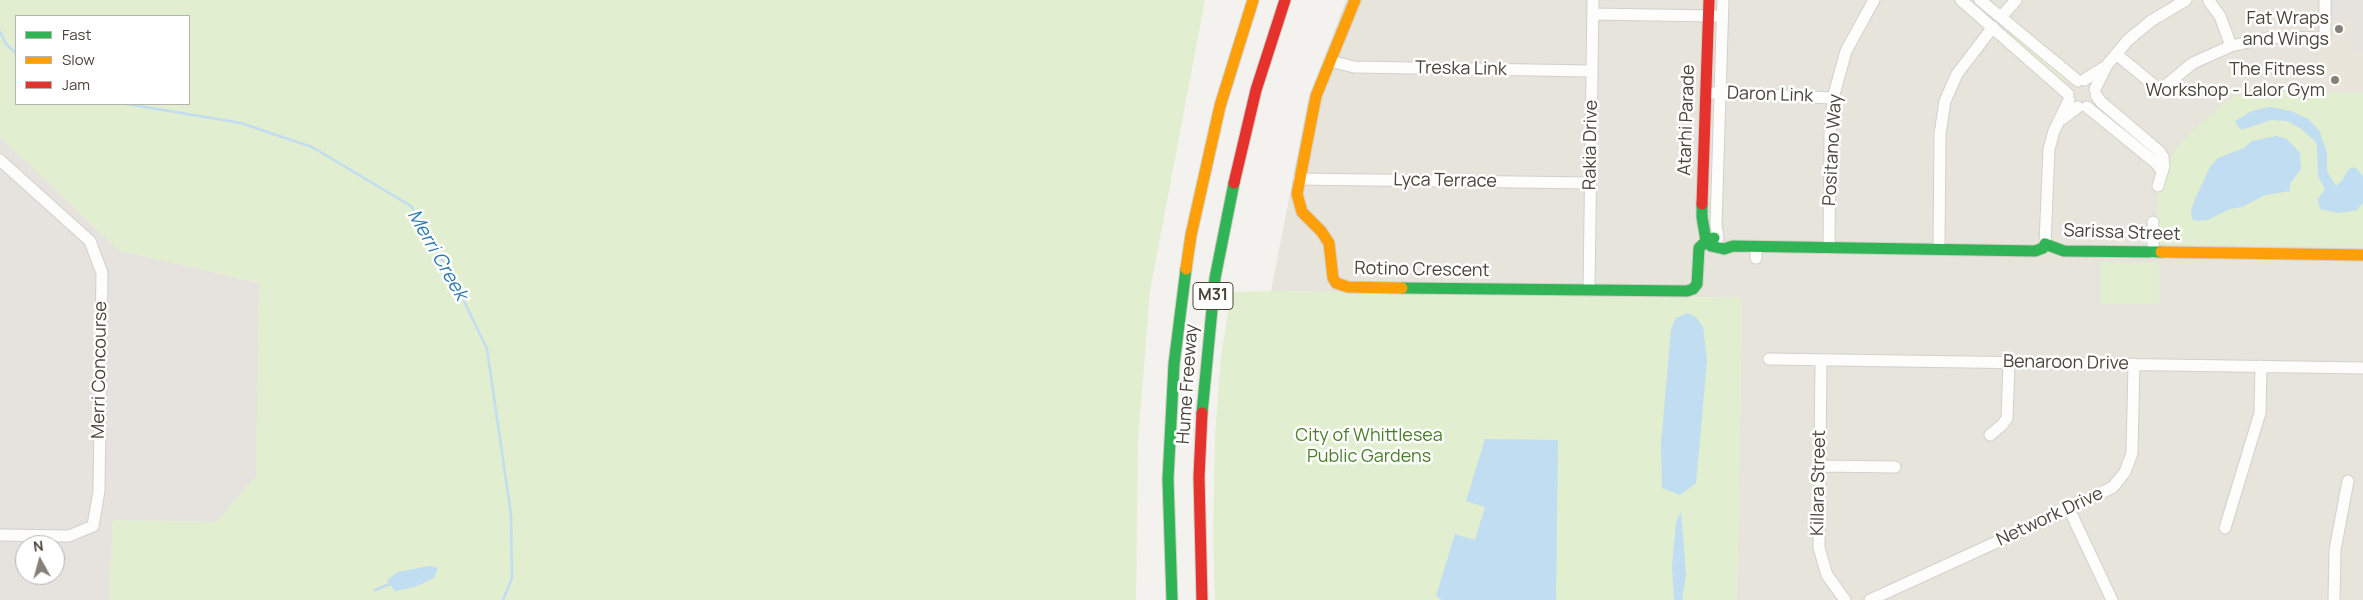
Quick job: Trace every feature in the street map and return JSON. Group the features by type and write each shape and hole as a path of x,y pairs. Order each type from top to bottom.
{"main road":[{"name":"Hume Freeway","path":"1172,600 1168,470 1174,364 1181,303 1192,235 1220,106 1253,0"},
{"name":"Hume Freeway","path":"1202,600 1199,487 1202,408 1215,278 1240,151 1256,90 1285,0"},
{"name":"Rotino Crescent","path":"1355,0 1313,109 1297,194 1299,206 1306,217 1321,231 1329,243 1333,278 1338,285 1589,290 1679,291 1693,289"},
{"name":"Atarhi Parade","path":"1693,289 1697,284 1698,251 1712,242 1702,217 1709,0"},
{"name":"Sarissa Street","path":"1733,246 1756,253 1829,248 2035,250 2043,248 2045,244 2061,251 2363,255"}],"street":[{"name":"Rakia Drive","path":"1589,290 1593,0"},
{"name":"Atarhi Parade","path":"1712,242 1716,224 1724,0"},
{"name":"Positano Way","path":"1829,248 1830,134 1833,98 1846,51 1874,0"},
{"path":"1961,0 2075,102 2156,162 2162,171"},
{"path":"1980,0 2081,81 2091,84 2103,103 2159,151 2164,163 2158,186"},
{"path":"2001,17 2016,0"},
{"path":"2075,102 2093,102 2107,65 2116,54 2151,22 2187,0"},
{"path":"2211,0 2220,16 2231,46"},
{"path":"2116,54 2160,90 2193,63 2231,46 2272,37 2325,38 2325,0"},
{"path":"1593,14 1723,17"},
{"path":"1939,249 1940,134 1945,101 1957,74 1993,27"},
{"name":"Treska Link","path":"1330,61 1354,67 1592,71"},
{"path":"2075,102 2071,86 2107,65"},
{"name":"Daron Link","path":"1706,93 1833,98"},
{"path":"2045,244 2049,150 2059,122 2075,102"},
{"name":"Merri Concourse","path":"0,160 90,241 102,273 99,491 93,526 69,536 0,535"},
{"name":"Lyca Terrace","path":"1299,179 1590,183"},
{"path":"2153,222 2153,253"},
{"name":"Sarissa Street","path":"1712,242 1733,246"},
{"name":"Benaroon Drive","path":"1769,359 2363,368"},
{"name":"Killara Street","path":"1821,360 1820,556 1827,575 1845,600"},
{"path":"1990,435 2007,418 2009,363"},
{"name":"Network Drive","path":"1870,600 2113,487 2130,463 2133,444 2134,364"},
{"path":"2225,528 2258,420 2261,366"},
{"path":"1819,466 1895,467"},
{"path":"2334,600 2335,550 2348,481"},
{"path":"2069,509 2112,600"}],"shaded area":[{"path":"1346,0 2363,0 2363,600 1737,600 1742,298 1271,291 1308,100"},
{"path":"2331,0 2349,0 2349,4 2353,5 2353,0 2363,0 2363,52 2352,51 2353,19 2359,19 2359,16 2349,13 2349,20 2331,20 2329,4 2331,4"},
{"path":"2329,21 2353,21 2352,51 2363,51 2363,89 2328,89 2328,85 2320,85 2321,55 2329,55"},
{"path":"0,136 118,250 259,283 256,476 217,522 113,520 109,600 0,600"},
{"path":"159,261 181,265 181,293 158,293"},
{"path":"232,279 255,285 254,309 232,308"},
{"path":"140,335 155,335 155,361 139,360"},
{"path":"232,337 246,337 246,341 254,341 253,395 244,394 244,399 231,398"},
{"path":"139,372 154,372 154,397 139,397"}],"green space":[{"path":"0,0 1205,0 1150,291 1138,440 1136,600 109,600 113,520 217,522 256,476 259,283 118,250 0,136"},
{"path":"2008,30 2067,78 2063,82 2005,33"},
{"path":"2252,92 2363,93 2363,247 2160,244 2157,236 2158,193 2161,179 2169,160 2183,140 2223,104 2236,96"},
{"path":"2100,262 2159,263 2159,304 2100,304"},
{"name":"City of Whittlesea Public Gardens","path":"1231,292 1742,298 1737,600 1215,600 1213,536 1215,435 1221,357"}],"water":[{"path":"2269,107 2291,111 2308,119 2319,130 2327,153 2327,171 2336,186 2342,181 2348,170 2353,167 2357,169 2363,177 2363,203 2357,210 2339,213 2320,209 2318,199 2325,189 2318,176 2317,146 2315,141 2300,128 2287,121 2271,120 2241,130 2235,121 2252,111"},
{"path":"2276,136 2287,139 2300,153 2301,169 2290,184 2290,191 2265,195 2242,207 2229,209 2208,220 2197,221 2192,219 2191,211 2195,199 2210,167 2218,158 2244,148 2252,141"},
{"path":"1687,313 1696,317 1703,327 1707,361 1696,483 1680,495 1662,488 1661,444 1671,329 1676,318"},
{"path":"1485,439 1558,440 1556,600 1442,600 1436,596 1455,534 1475,540 1485,507 1466,501"},
{"path":"1681,512 1686,575 1682,600 1674,600 1672,566 1676,522"},
{"path":"429,566 438,568 434,578 415,587 395,591 387,580 398,572"}],"waterway":[{"name":"Merri Creek","path":"0,32 6,44 15,52"},
{"name":"Merri Creek","path":"133,105 241,123 312,147 411,206 455,282 487,349 511,515 512,578 503,600"},
{"path":"375,590 390,584"}],"traffic: fast":[{"path":"1202,413 1215,278 1234,183"},
{"path":"1702,204 1706,241 1711,246 1724,249 1733,246 2035,251 2043,248 2045,244 2064,251 2161,252"},
{"path":"1402,288 1687,291 1693,289 1697,284 1699,248 1706,241 1714,238"},
{"path":"1172,600 1168,479 1174,364 1186,269"}],"traffic: slow":[{"path":"1186,269 1191,235 1220,106 1253,0"},
{"path":"1355,0 1316,96 1297,194 1302,212 1321,231 1329,243 1333,278 1336,283 1348,287 1402,288"},
{"path":"2161,252 2363,255"}],"traffic: jam":[{"path":"1234,183 1256,90 1285,0"},
{"path":"1702,204 1709,0"},
{"path":"1202,413 1199,477 1202,600"}],"place":[{"name":"Fat Wraps and Wings","path":"2339,29"},
{"name":"The Fitness Workshop - Lalor Gym","path":"2335,80"}]}
